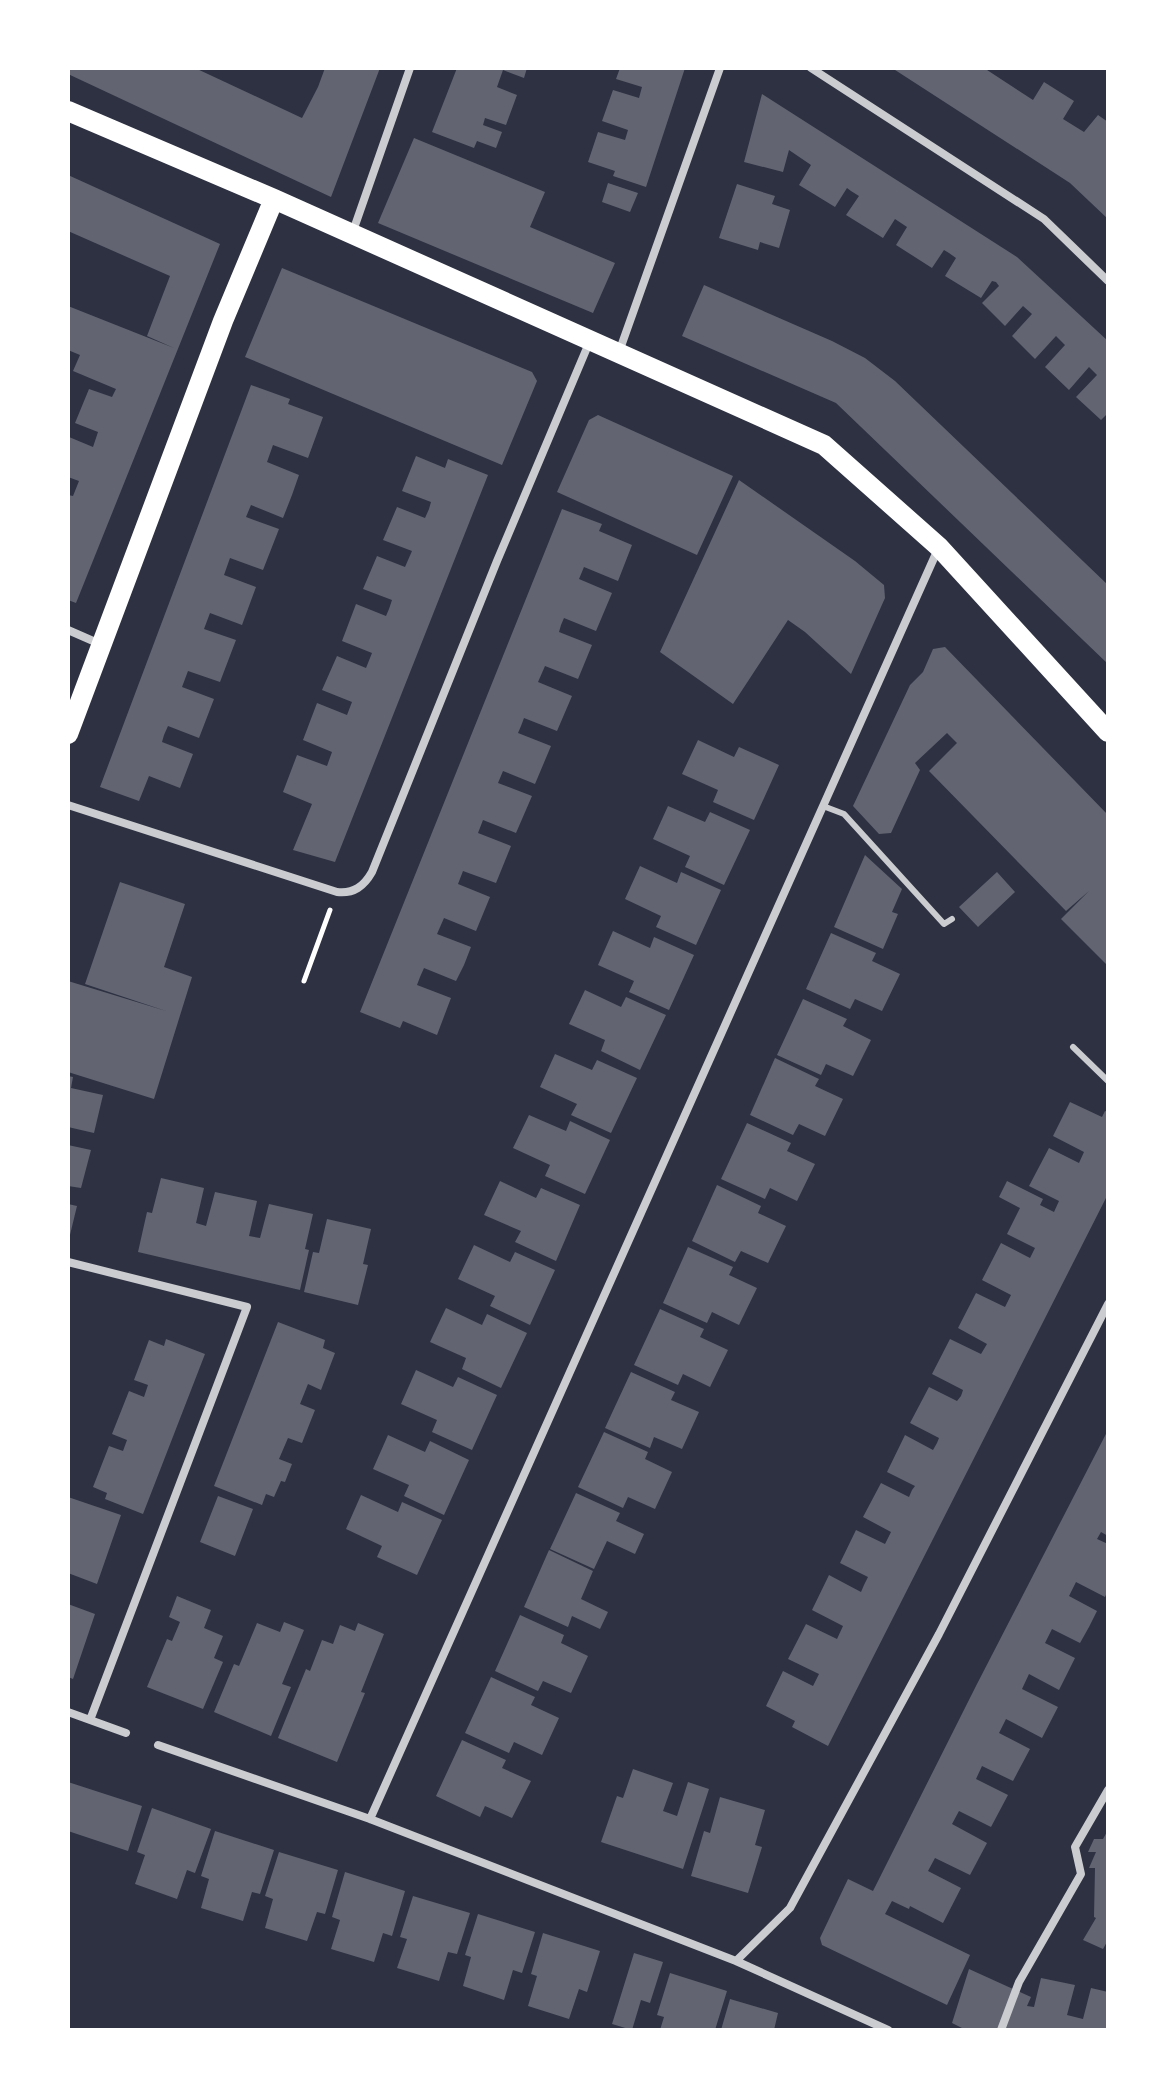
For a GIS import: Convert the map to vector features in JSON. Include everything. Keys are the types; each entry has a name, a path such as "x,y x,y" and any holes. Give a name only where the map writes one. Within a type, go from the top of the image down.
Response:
{"main road":[{"path":"68,111 274,199 824,445 939,547 1108,732"},
{"path":"68,734 223,321 274,199"}],"street":[{"path":"352,234 410,68"},
{"path":"619,353 720,68"},
{"path":"811,68 1044,219 1108,281"},
{"path":"68,805 337,892 354,891 365,884 590,340"},
{"path":"370,1819 939,547"},
{"path":"68,630 101,644"},
{"path":"68,1262 247,1307 90,1720"},
{"path":"736,1961 790,1908 939,1634 1108,1304"},
{"path":"68,1712 126,1733"},
{"path":"158,1745 370,1819 736,1961 888,2030"},
{"path":"1001,2030 1019,1982 1081,1874 1075,1847 1108,1790"}],"lane":[{"path":"823,806 844,814 944,924 952,919"},
{"path":"1073,1047 1108,1081"}],"path":[{"path":"304,981 337,892"}],"building":[{"path":"68,68 195,68 302,118 325,68 380,68 331,197 68,74"},
{"path":"457,68 527,68 524,78 503,70 497,87 517,95 506,125 485,118 483,125 502,132 496,148 477,141 474,148 432,132"},
{"path":"620,68 685,68 646,187 613,176 615,171 588,162 598,132 625,140 628,130 602,121 613,90 639,98 642,87 616,79"},
{"path":"892,68 984,68 1033,100 1044,82 1074,101 1063,119 1084,132 1098,115 1108,122 1108,219 1070,183"},
{"path":"762,94 1017,257 1108,341 1108,413 1101,420 1076,397 1097,375 1089,367 1069,390 1045,367 1065,345 1056,336 1035,359 1012,336 1032,314 1023,306 1005,326 982,303 999,286 996,282 992,281 981,298 945,276 956,258 949,253 944,250 932,268 896,245 907,227 895,219 883,238 846,215 859,196 847,188 835,207 799,185 811,165 789,150 783,172 744,162"},
{"path":"414,138 545,192 530,227 615,263 593,313 378,223"},
{"path":"68,175 220,244 76,603 68,600 68,495 73,496 79,481 68,477 68,439 93,447 98,432 75,423 89,389 112,397 116,389 73,371 80,355 68,350 68,306 174,348 147,336 170,276 68,231"},
{"path":"608,183 638,193 630,212 602,202"},
{"path":"737,184 775,196 772,204 790,210 779,248 760,242 758,250 719,238"},
{"path":"282,268 532,372 537,381 502,465 245,357"},
{"path":"704,285 832,341 865,358 895,381 1108,585 1108,664 836,403 682,336"},
{"path":"251,385 290,399 288,404 323,417 308,458 273,445 267,462 299,475 292,495 283,518 251,505 246,517 279,529 263,570 230,558 224,575 256,587 242,625 210,613 204,629 236,640 220,682 188,671 182,687 214,699 199,738 168,726 164,735 162,742 193,754 180,788 149,776 139,801 100,787"},
{"path":"598,415 733,476 697,555 557,492 589,420"},
{"path":"416,456 445,468 448,459 488,475 335,862 293,850 312,804 283,792 297,755 327,766 332,752 303,740 317,703 347,715 352,702 322,690 337,656 366,668 372,653 342,641 356,604 386,616 389,609 392,600 363,589 377,556 405,567 412,551 383,540 397,507 425,518 429,509 431,502 402,491"},
{"path":"739,480 855,561 884,585 885,598 851,674 788,620 733,704 660,652"},
{"path":"562,509 602,524 599,531 632,545 618,581 584,567 579,579 612,593 596,631 564,618 561,625 559,632 592,645 578,679 545,666 538,682 572,696 557,731 524,718 518,733 551,746 535,784 503,771 498,783 532,796 516,833 483,820 478,833 511,846 496,883 463,871 458,884 490,897 476,931 444,918 437,934 471,947 456,981 424,968 420,977 417,985 451,998 437,1035 403,1021 400,1028 360,1012"},
{"path":"945,647 1108,815 1108,966 1061,919 1089,891 1066,911 929,771 957,743 947,733 915,763 920,770 891,833 879,834 853,806 910,685 923,672 933,649"},
{"path":"698,740 734,757 739,747 779,765 754,820 713,802 718,790 682,774"},
{"path":"668,806 705,822 710,812 750,830 724,885 685,867 690,856 653,839"},
{"path":"865,855 902,889 892,912 898,914 883,949 834,927"},
{"path":"640,866 677,883 681,872 721,890 696,945 656,927 661,916 625,899"},
{"path":"997,872 1015,892 978,927 959,907"},
{"path":"120,882 185,904 164,967 192,977 154,1099 68,1072 68,981 166,1011 85,984"},
{"path":"613,931 650,948 654,937 694,955 669,1010 629,992 634,981 598,965"},
{"path":"831,933 876,953 872,961 900,974 882,1011 855,999 850,1009 806,989"},
{"path":"585,990 621,1007 626,997 666,1015 640,1070 601,1051 605,1040 569,1024"},
{"path":"803,999 847,1019 843,1026 871,1040 853,1076 826,1064 821,1075 777,1055"},
{"path":"555,1054 592,1070 597,1060 637,1078 611,1133 571,1115 577,1104 540,1087"},
{"path":"775,1058 819,1079 815,1086 843,1099 825,1136 799,1124 793,1135 750,1115"},
{"path":"68,1076 73,1077 71,1088 103,1095 94,1133 68,1127"},
{"path":"1070,1102 1102,1117 1105,1111 1108,1112 1108,1194 828,1746 792,1727 795,1721 766,1706 783,1671 813,1686 819,1674 788,1659 806,1624 837,1639 843,1626 812,1610 829,1575 861,1592 868,1577 840,1563 856,1530 885,1544 891,1532 863,1517 881,1483 909,1497 915,1486 887,1472 905,1435 933,1450 937,1443 939,1438 910,1423 929,1387 957,1401 961,1396 963,1390 932,1374 950,1339 981,1354 987,1344 958,1328 976,1293 1005,1307 1011,1295 982,1280 1001,1243 1030,1258 1035,1248 1007,1234 1020,1208 999,1197 1007,1181 1043,1199 1040,1205 1054,1212 1059,1201 1029,1186 1049,1148 1079,1163 1084,1152 1053,1136"},
{"path":"529,1115 566,1131 570,1121 610,1140 585,1194 545,1176 550,1165 513,1148"},
{"path":"747,1123 791,1143 787,1151 815,1164 797,1201 770,1188 765,1199 721,1179"},
{"path":"68,1145 91,1150 81,1188 68,1186"},
{"path":"161,1178 204,1188 196,1223 206,1226 215,1192 257,1201 249,1236 260,1238 269,1204 313,1214 300,1290 138,1252 147,1212 152,1213"},
{"path":"500,1181 536,1198 541,1188 580,1205 556,1261 515,1242 521,1231 484,1215"},
{"path":"717,1185 761,1206 758,1213 786,1226 768,1263 741,1251 735,1262 692,1241"},
{"path":"68,1204 77,1206 69,1239 68,1239"},
{"path":"327,1219 371,1229 363,1264 368,1265 358,1305 304,1292 313,1252 319,1253"},
{"path":"474,1245 510,1262 515,1252 555,1270 530,1325 490,1306 495,1296 458,1279"},
{"path":"688,1247 733,1267 729,1275 757,1288 739,1325 712,1312 707,1323 663,1303"},
{"path":"446,1308 482,1325 487,1314 527,1333 501,1388 462,1369 466,1358 430,1342"},
{"path":"660,1309 704,1329 700,1337 728,1350 710,1387 683,1374 678,1385 634,1365"},
{"path":"278,1322 325,1340 323,1348 335,1353 321,1390 308,1384 300,1404 315,1410 302,1443 288,1438 279,1459 292,1464 285,1482 281,1481 274,1497 266,1494 262,1505 214,1486"},
{"path":"166,1339 205,1354 143,1514 105,1499 107,1493 93,1487 109,1446 123,1451 127,1440 112,1434 129,1391 144,1397 148,1385 134,1380 149,1340 164,1346"},
{"path":"416,1370 453,1387 458,1377 497,1395 472,1450 432,1432 437,1420 401,1404"},
{"path":"631,1372 675,1392 671,1400 699,1412 682,1449 654,1437 650,1448 605,1428"},
{"path":"1108,1430 1108,1536 1101,1532 1097,1539 1108,1544 1108,1590 1105,1597 1076,1582 1069,1596 1097,1611 1080,1643 1052,1629 1045,1643 1075,1658 1059,1690 1029,1674 1022,1689 1058,1707 1042,1738 1006,1719 999,1733 1030,1749 1013,1781 982,1766 976,1779 1008,1795 991,1827 959,1811 952,1824 987,1843 970,1875 935,1858 928,1871 961,1888 943,1923 910,1906 909,1909 892,1901 885,1914 970,1955 947,2005 822,1945 820,1938 848,1879 873,1891"},
{"path":"604,1432 648,1452 645,1459 672,1472 655,1509 628,1497 623,1508 578,1487"},
{"path":"388,1435 425,1452 430,1441 469,1460 444,1515 404,1496 409,1485 373,1469"},
{"path":"576,1493 620,1513 616,1521 644,1534 635,1554 607,1541 594,1569 550,1549"},
{"path":"361,1495 398,1512 402,1502 442,1520 417,1575 377,1557 382,1546 346,1529"},
{"path":"218,1496 253,1509 235,1556 200,1542"},
{"path":"68,1497 121,1515 97,1584 68,1573"},
{"path":"549,1550 593,1571 581,1599 608,1612 600,1629 572,1616 568,1627 524,1607"},
{"path":"177,1596 211,1610 204,1628 223,1636 214,1658 223,1662 203,1709 147,1687 167,1639 172,1641 180,1622 169,1617"},
{"path":"68,1604 95,1614 73,1679 68,1677"},
{"path":"520,1615 564,1635 561,1643 588,1656 571,1693 543,1681 538,1691 495,1671"},
{"path":"284,1622 304,1630 282,1684 291,1687 271,1736 214,1712 234,1664 239,1666 257,1623 280,1632"},
{"path":"358,1623 384,1634 361,1692 365,1693 337,1762 278,1738 306,1669 310,1671 322,1640 333,1644 340,1625 355,1631"},
{"path":"491,1677 535,1697 531,1705 559,1718 542,1755 514,1742 509,1753 465,1733"},
{"path":"462,1740 506,1760 502,1768 531,1781 512,1818 485,1806 480,1817 436,1796"},
{"path":"633,1769 673,1783 663,1811 677,1816 688,1782 709,1789 683,1869 601,1842 617,1796 623,1798"},
{"path":"68,1782 142,1806 128,1851 68,1831"},
{"path":"720,1797 765,1810 755,1845 762,1847 748,1893 691,1876 704,1831 710,1833"},
{"path":"152,1808 211,1829 195,1873 187,1870 177,1899 135,1884 145,1855 137,1852"},
{"path":"1108,1830 1108,1940 1103,1949 1083,1940 1096,1918 1095,1868 1089,1868 1096,1852 1088,1852 1094,1839 1103,1839"},
{"path":"215,1831 274,1850 260,1894 252,1892 243,1921 201,1908 209,1879 201,1876"},
{"path":"279,1852 338,1870 325,1914 317,1912 307,1941 265,1928 273,1899 265,1896"},
{"path":"345,1872 405,1891 392,1936 383,1933 374,1962 331,1949 340,1920 332,1917"},
{"path":"413,1896 470,1913 457,1954 448,1952 439,1981 397,1968 407,1939 400,1937"},
{"path":"478,1914 535,1932 522,1973 513,1970 504,2000 463,1986 471,1957 465,1955"},
{"path":"543,1933 600,1951 587,1992 579,1989 569,2019 528,2006 537,1976 531,1974"},
{"path":"634,1953 663,1962 650,2003 641,2000 632,2030 612,2024"},
{"path":"969,1969 1031,1997 1027,2006 1034,2007 1041,1978 1075,1985 1067,2015 1083,2019 1091,1988 1108,1992 1108,2030 966,2030 952,2023"},
{"path":"670,1973 727,1991 715,2030 660,2030 664,2017 657,2015"},
{"path":"730,1999 778,2013 774,2030 721,2030"}]}
